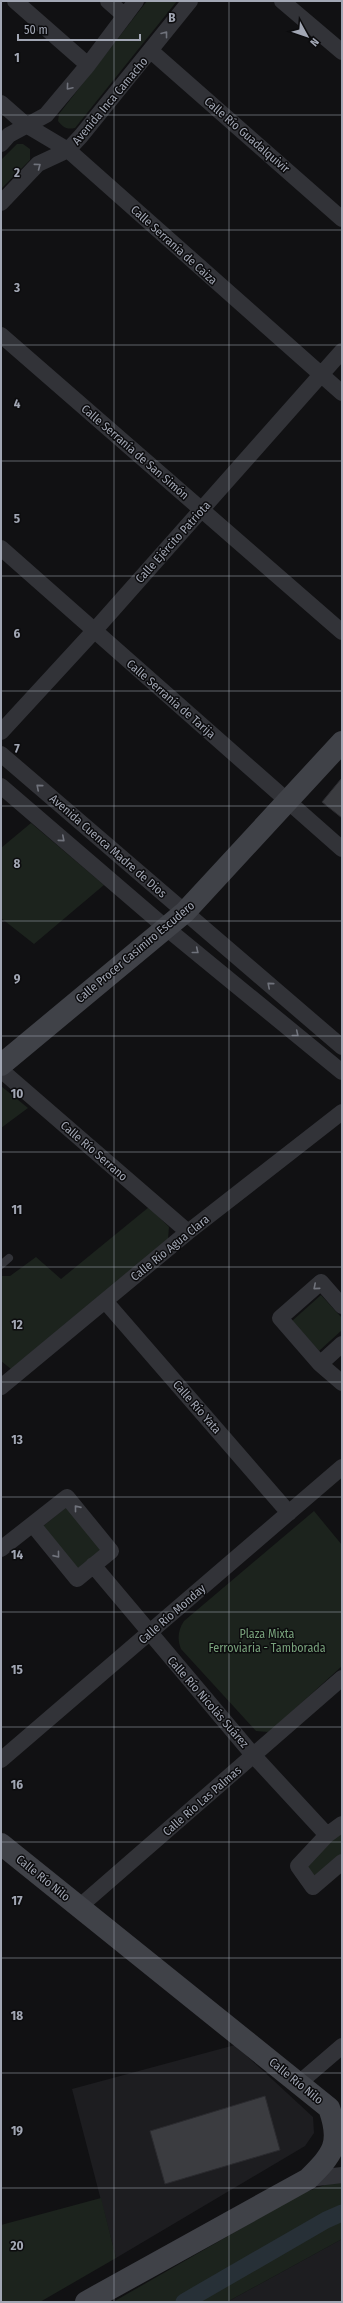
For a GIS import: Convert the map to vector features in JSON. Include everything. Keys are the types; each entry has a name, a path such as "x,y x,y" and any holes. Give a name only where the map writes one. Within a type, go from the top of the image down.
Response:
{"main road":[{"name":"Calle Procer Casimiro Escudero","path":"1,1065 185,912 342,742"},
{"name":"Calle Río Nilo","path":"1,1844 329,2108 338,2125 329,2157 308,2179 86,2302"}],"street":[{"path":"15,1 88,65"},
{"path":"108,1 125,16"},
{"path":"1,144 9,135 46,115 88,65 136,1"},
{"name":"Avenida Inca Camacho","path":"1,203 38,164 68,150 151,51 190,1"},
{"path":"282,1 342,52"},
{"name":"Calle Río Guadalquivir","path":"151,51 342,219"},
{"name":"Calle Serranía de Caiza","path":"1,104 26,125 68,150 342,393"},
{"name":"Calle Serranía de San Simón","path":"1,335 342,632"},
{"name":"Calle Ejército Patriota","path":"1,732 94,631 342,351"},
{"name":"Calle Serranía de Tarija","path":"1,548 342,849"},
{"name":"Avenida Cuenca Madre de Dios","path":"1,754 342,1047"},
{"name":"Avenida Cuenca Madre de Dios","path":"1,786 166,927 342,1072"},
{"name":"Calle Río Serrano","path":"1,1070 188,1232"},
{"name":"Calle Río Agua Clara","path":"4,1381 105,1301 188,1232 341,1114"},
{"path":"342,1306 321,1282 280,1318 320,1364 342,1383"},
{"name":"Calle Río Yata","path":"105,1301 289,1513"},
{"path":"320,1364 342,1344"},
{"name":"Calle Río Monday","path":"1,1760 342,1467"},
{"path":"1,1549 33,1525 67,1496 111,1551 77,1579 33,1525"},
{"name":"Calle Río Nicolás Suárez","path":"93,1565 149,1634 254,1756 327,1835"},
{"name":"Calle Río Las Palmas","path":"79,1907 342,1678"},
{"path":"342,1824 327,1835 298,1866 313,1887 342,1862"},
{"path":"299,2083 342,2046"},
{"path":"308,2179 342,2175"}],"lane":[{"path":"1,1265 9,1258"}],"shaded area":[{"path":"235,2045 313,2117 314,2133 305,2146 116,2258 72,2089"},
{"path":"342,2239 342,2302 227,2302"}],"green space":[{"path":"147,1 177,1 75,128 69,129 63,126 58,121 59,114"},
{"path":"17,144 23,144 30,149 30,160 1,189 1,160"},
{"path":"31,823 104,885 34,944 1,918 1,848"},
{"path":"1,1086 28,1108 1,1128"},
{"path":"149,1207 169,1227 168,1239 11,1369 1,1361 1,1276 10,1276 36,1257 61,1279"},
{"path":"321,1295 342,1318 342,1330 319,1351 292,1321"},
{"path":"68,1506 102,1549 76,1570 42,1527"},
{"name":"Plaza Mixta Ferroviaria - Tamborada","path":"314,1511 342,1545 342,1666 274,1728 268,1732 256,1731 181,1649 179,1642 179,1631 184,1621"},
{"path":"342,1831 342,1854 314,1878 305,1866"},
{"path":"342,2181 342,2239 227,2302 113,2302 303,2193 330,2183"},
{"path":"101,2198 116,2258 40,2302 1,2302 1,2225"}],"building":[{"path":"342,779 342,818 322,802"},
{"path":"265,2096 280,2150 165,2184 150,2131"}],"waterway":[{"path":"184,2302 326,2220 342,2213"}]}
